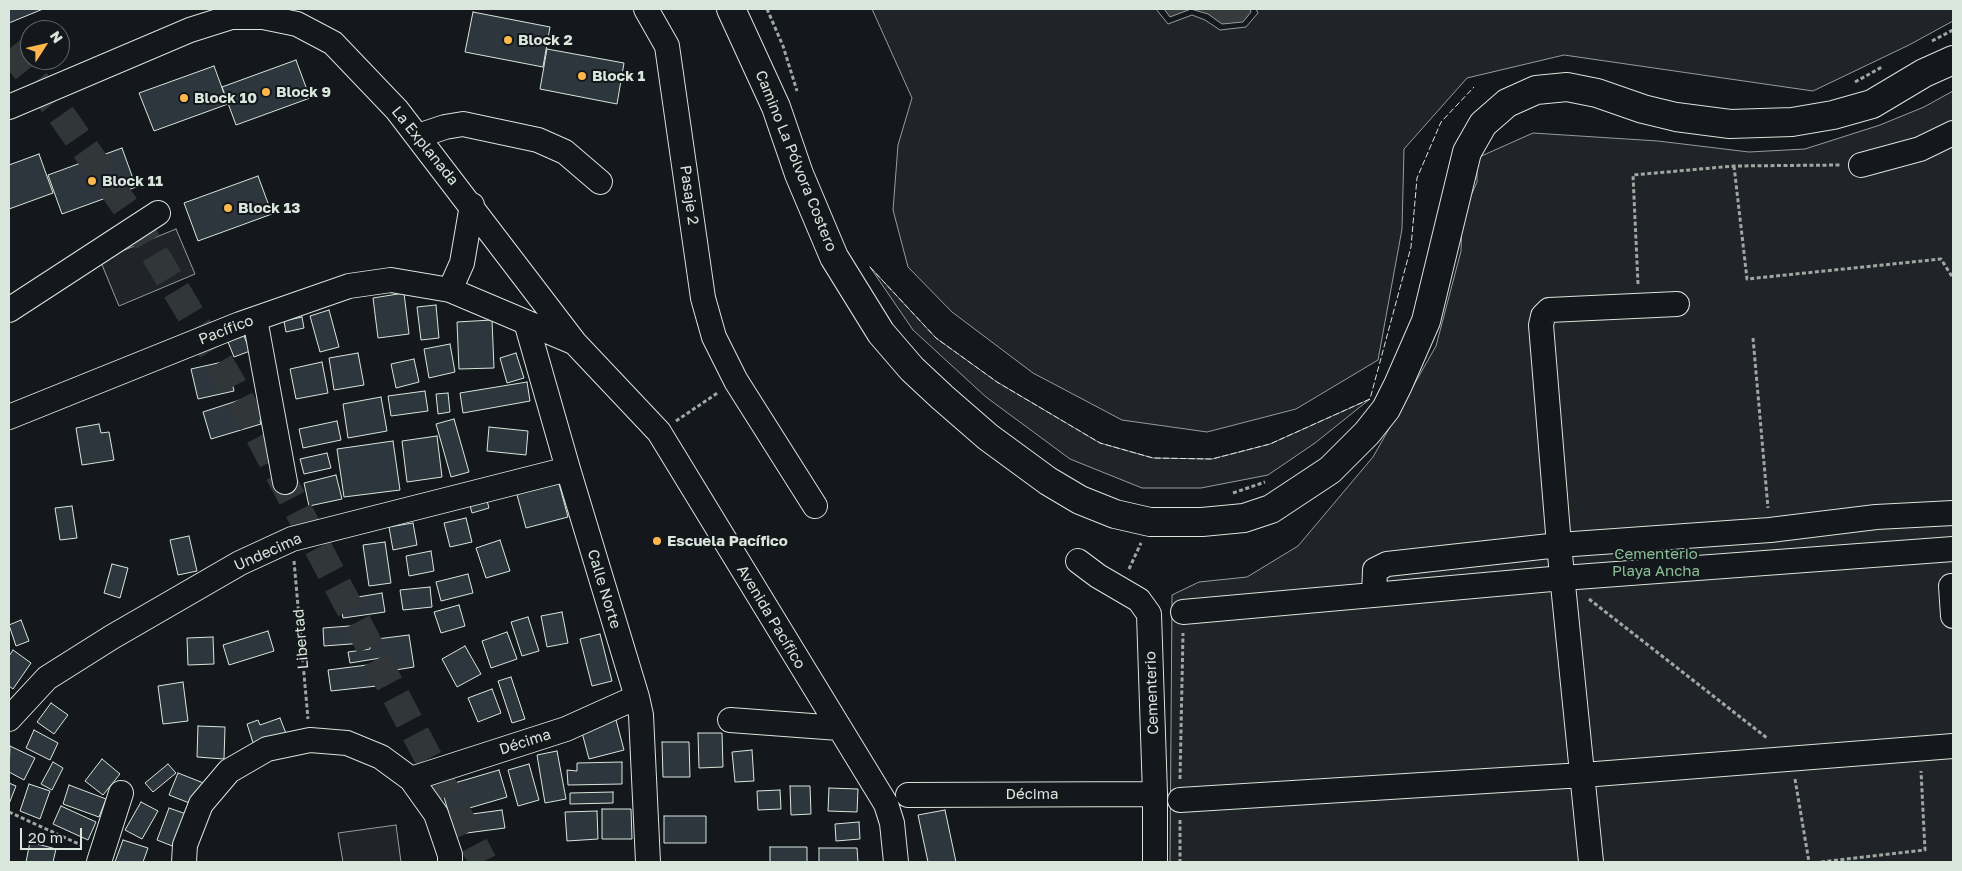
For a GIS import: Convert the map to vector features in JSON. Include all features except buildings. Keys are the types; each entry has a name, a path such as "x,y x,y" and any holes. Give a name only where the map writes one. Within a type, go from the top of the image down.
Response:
{"main road":[{"name":"Camino La Pólvora Costero","path":"731,9 776,107 802,182 834,257 881,333 912,369 942,397 988,437 1048,481 1080,500 1115,514 1150,522 1202,522 1244,518 1271,509 1330,470 1366,433 1386,409 1426,320 1467,152 1484,124 1507,103 1536,90 1566,87 1597,93 1643,110 1676,117 1730,124 1792,122 1833,115 1872,104 1924,74 1953,60"}],"street":[{"name":"Pasaje 2","path":"646,9 667,46 702,298 714,336 736,381 815,506"},
{"name":"La Explanada","path":"9,107 230,13 297,24 333,43 365,75 418,136 575,343"},
{"path":"418,136 445,127 463,124 538,140 565,152 600,182"},
{"path":"1861,165 1920,149 1953,132"},
{"path":"450,290 462,263 472,205"},
{"path":"9,310 158,213"},
{"name":"Pacífico","path":"9,417 255,319 349,286 391,280 450,290 575,343"},
{"path":"1591,862 1559,545 1541,325 1543,316 1549,310 1678,304"},
{"path":"255,319 286,482"},
{"name":"Calle Norte","path":"526,322 637,698 640,715 648,862"},
{"name":"Avenida Pacífico","path":"575,343 659,432 886,804 892,823 896,862"},
{"name":"Undecima","path":"9,719 47,678 112,637 240,563 292,538 568,469"},
{"path":"1374,595 1375,570 1387,564 1559,545 1770,530 1876,517 1953,513"},
{"path":"1183,612 1563,578 1953,549"},
{"name":"Cementerio","path":"1078,561 1098,576 1139,600 1149,614 1156,794 1155,862"},
{"path":"1951,586 1953,616"},
{"name":"Décima","path":"411,779 566,728 637,698"},
{"path":"730,720 840,728"},
{"path":"184,862 185,845 201,804 230,771 267,749 310,740 347,743 381,757 411,779 436,814 450,856 450,862"},
{"path":"1180,800 1583,775 1953,746"},
{"path":"100,859 120,793"},
{"name":"Décima","path":"908,795 1156,794"}],"path":[{"path":"767,9 784,46 797,92"},
{"path":"1929,42 1953,30"},
{"path":"1852,84 1889,64"},
{"path":"1639,306 1633,175 1734,166 1861,165"},
{"path":"1734,166 1747,279 1941,259 1953,278"},
{"path":"1753,338 1770,530"},
{"path":"659,432 736,381"},
{"path":"1230,494 1270,480"},
{"path":"1120,588 1150,522"},
{"name":"Libertad","path":"292,538 310,740"},
{"path":"1563,578 1792,758 1809,862"},
{"path":"1180,862 1183,612"},
{"path":"1821,862 1925,850 1920,750"},
{"path":"9,812 100,859"}],"green space":[{"path":"872,9 1156,9 1168,24 1192,15 1205,20 1220,30 1246,27 1258,13 1256,9 1953,9 1953,21 1909,45 1813,91 1564,55 1467,78 1404,149 1402,229 1378,360 1296,409 1207,432 1122,420 1033,373 952,312 908,267 893,210 898,145 912,98"},
{"name":"Cementerio Playa Ancha","path":"1953,91 1953,862 1170,862 1172,595 1199,582 1247,577 1298,546 1373,457 1436,346 1461,251 1462,216 1477,182 1477,158 1533,133 1658,141 1749,152 1805,149 1880,125 1924,107"},
{"path":"176,229 195,274 119,306 100,260"},
{"path":"870,267 936,338 997,382 1100,443 1153,458 1212,459 1270,444 1370,399 1315,443 1268,475 1201,488 1142,488 1070,459 986,397 913,330"},
{"path":"396,825 401,862 343,862 338,833"}],"shaded area":[{"path":"1164,9 1191,9 1170,17"},
{"path":"1191,9 1250,9 1251,12 1243,22 1222,24 1208,14"}],"tunnel":[{"path":"9,49 56,107 132,216 231,382 483,862"}],"fence":[{"path":"870,267 936,338 997,382 1100,443 1153,458 1212,459 1270,444 1370,399 1411,247 1417,178 1441,122 1474,87"}],"place":[{"name":"Block 2","path":"508,40"},
{"name":"Block 1","path":"582,76"},
{"name":"Block 9","path":"266,92"},
{"name":"Block 10","path":"184,98"},
{"name":"Block 11","path":"92,181"},
{"name":"Block 13","path":"228,208"},
{"name":"Escuela Pacífico","path":"657,541"}]}
